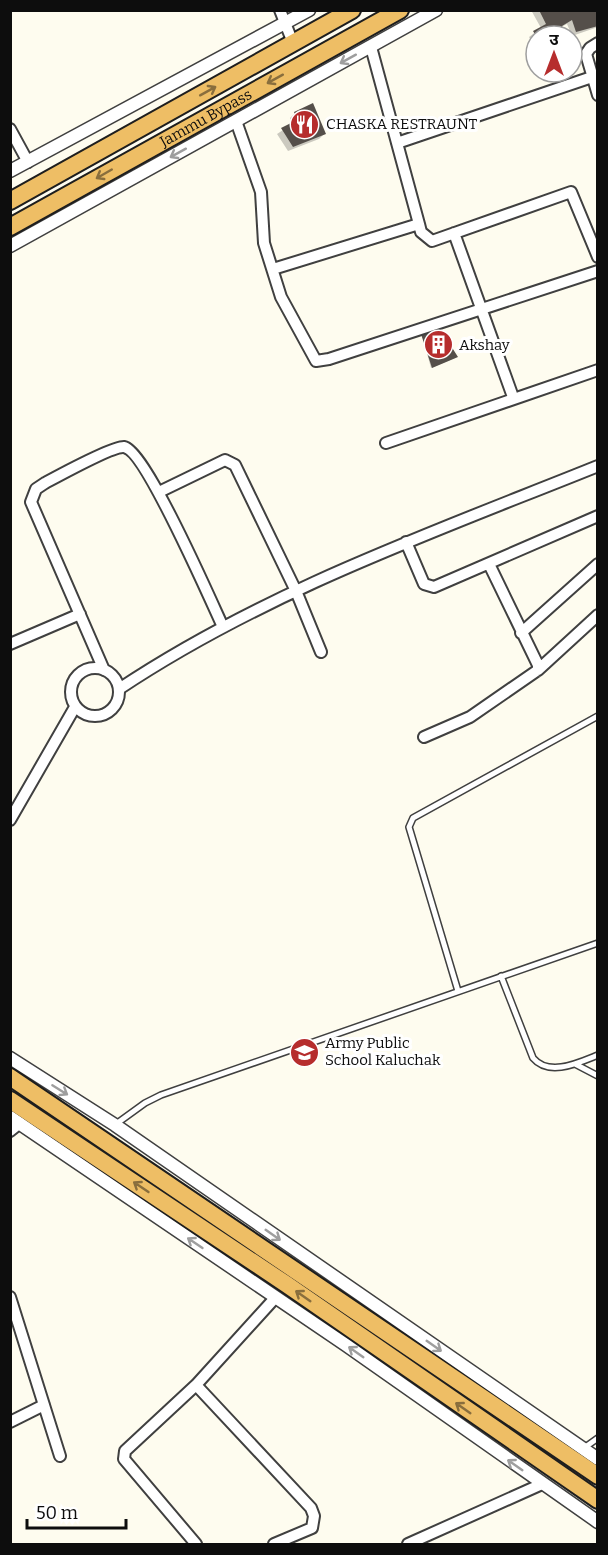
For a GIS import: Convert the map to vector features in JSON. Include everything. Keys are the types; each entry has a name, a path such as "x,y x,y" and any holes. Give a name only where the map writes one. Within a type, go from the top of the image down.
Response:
{"highway":[{"name":"Jammu Bypass","path":"10,201 352,10"},
{"name":"Jammu Bypass","path":"10,227 400,10"},
{"path":"10,1077 576,1453 597,1476"},
{"path":"10,1100 286,1284 597,1500"}],"street":[{"path":"10,171 283,15 309,10"},
{"path":"10,246 436,10"},
{"path":"283,15 293,43"},
{"path":"597,43 586,54 597,95"},
{"path":"371,47 421,232 432,241 571,192 597,257"},
{"path":"397,142 592,78"},
{"path":"236,121 261,192 264,243 281,297 316,361 329,359 597,271"},
{"path":"10,129 28,162"},
{"path":"273,269 419,224"},
{"path":"454,233 513,397"},
{"path":"386,443 513,397 597,370"},
{"path":"104,670 31,502 36,489 123,447 136,454 159,492 223,627"},
{"path":"159,492 225,460 231,461 296,591 321,652"},
{"path":"119,689 157,664 223,627 296,591 406,542 597,466"},
{"path":"406,542 428,587 489,564 597,516"},
{"path":"489,564 538,665 538,670"},
{"path":"521,633 597,564"},
{"path":"10,644 80,614"},
{"path":"424,737 477,712 538,670 597,615"},
{"path":"88,669 104,670 111,674 119,689 116,705 104,715 88,716 75,706 70,692 75,677 88,669"},
{"path":"10,820 75,706"},
{"path":"10,1058 115,1125 576,1453 597,1459"},
{"path":"14,1124 275,1298 597,1522"},
{"path":"10,1297 60,1456"},
{"path":"196,1545 124,1455 196,1385 275,1298"},
{"path":"196,1385 311,1508 314,1516 312,1528 274,1545"},
{"path":"10,1422 44,1404"},
{"path":"408,1545 542,1484"}],"lane":[{"path":"458,991 409,827 413,818 597,716"},
{"path":"115,1125 146,1102 161,1095 597,943"},
{"path":"501,976 533,1058 545,1067 575,1064 597,1055"},
{"path":"575,1064 597,1076"},
{"path":"576,1453 597,1438"}],"building":[{"path":"539,10 598,10 598,26 584,30 584,24 573,24 572,20 565,24 546,24"},
{"name":"CHASKA RESTRAUNT","path":"313,103 326,134 293,147 281,128 297,120 294,112"},
{"name":"Akshay","path":"439,327 458,357 432,368 421,334"}],"place":[{"name":"CHASKA RESTRAUNT","path":"305,124"},
{"name":"Akshay","path":"438,345"},
{"name":"Army Public School Kaluchak","path":"304,1052"}]}
